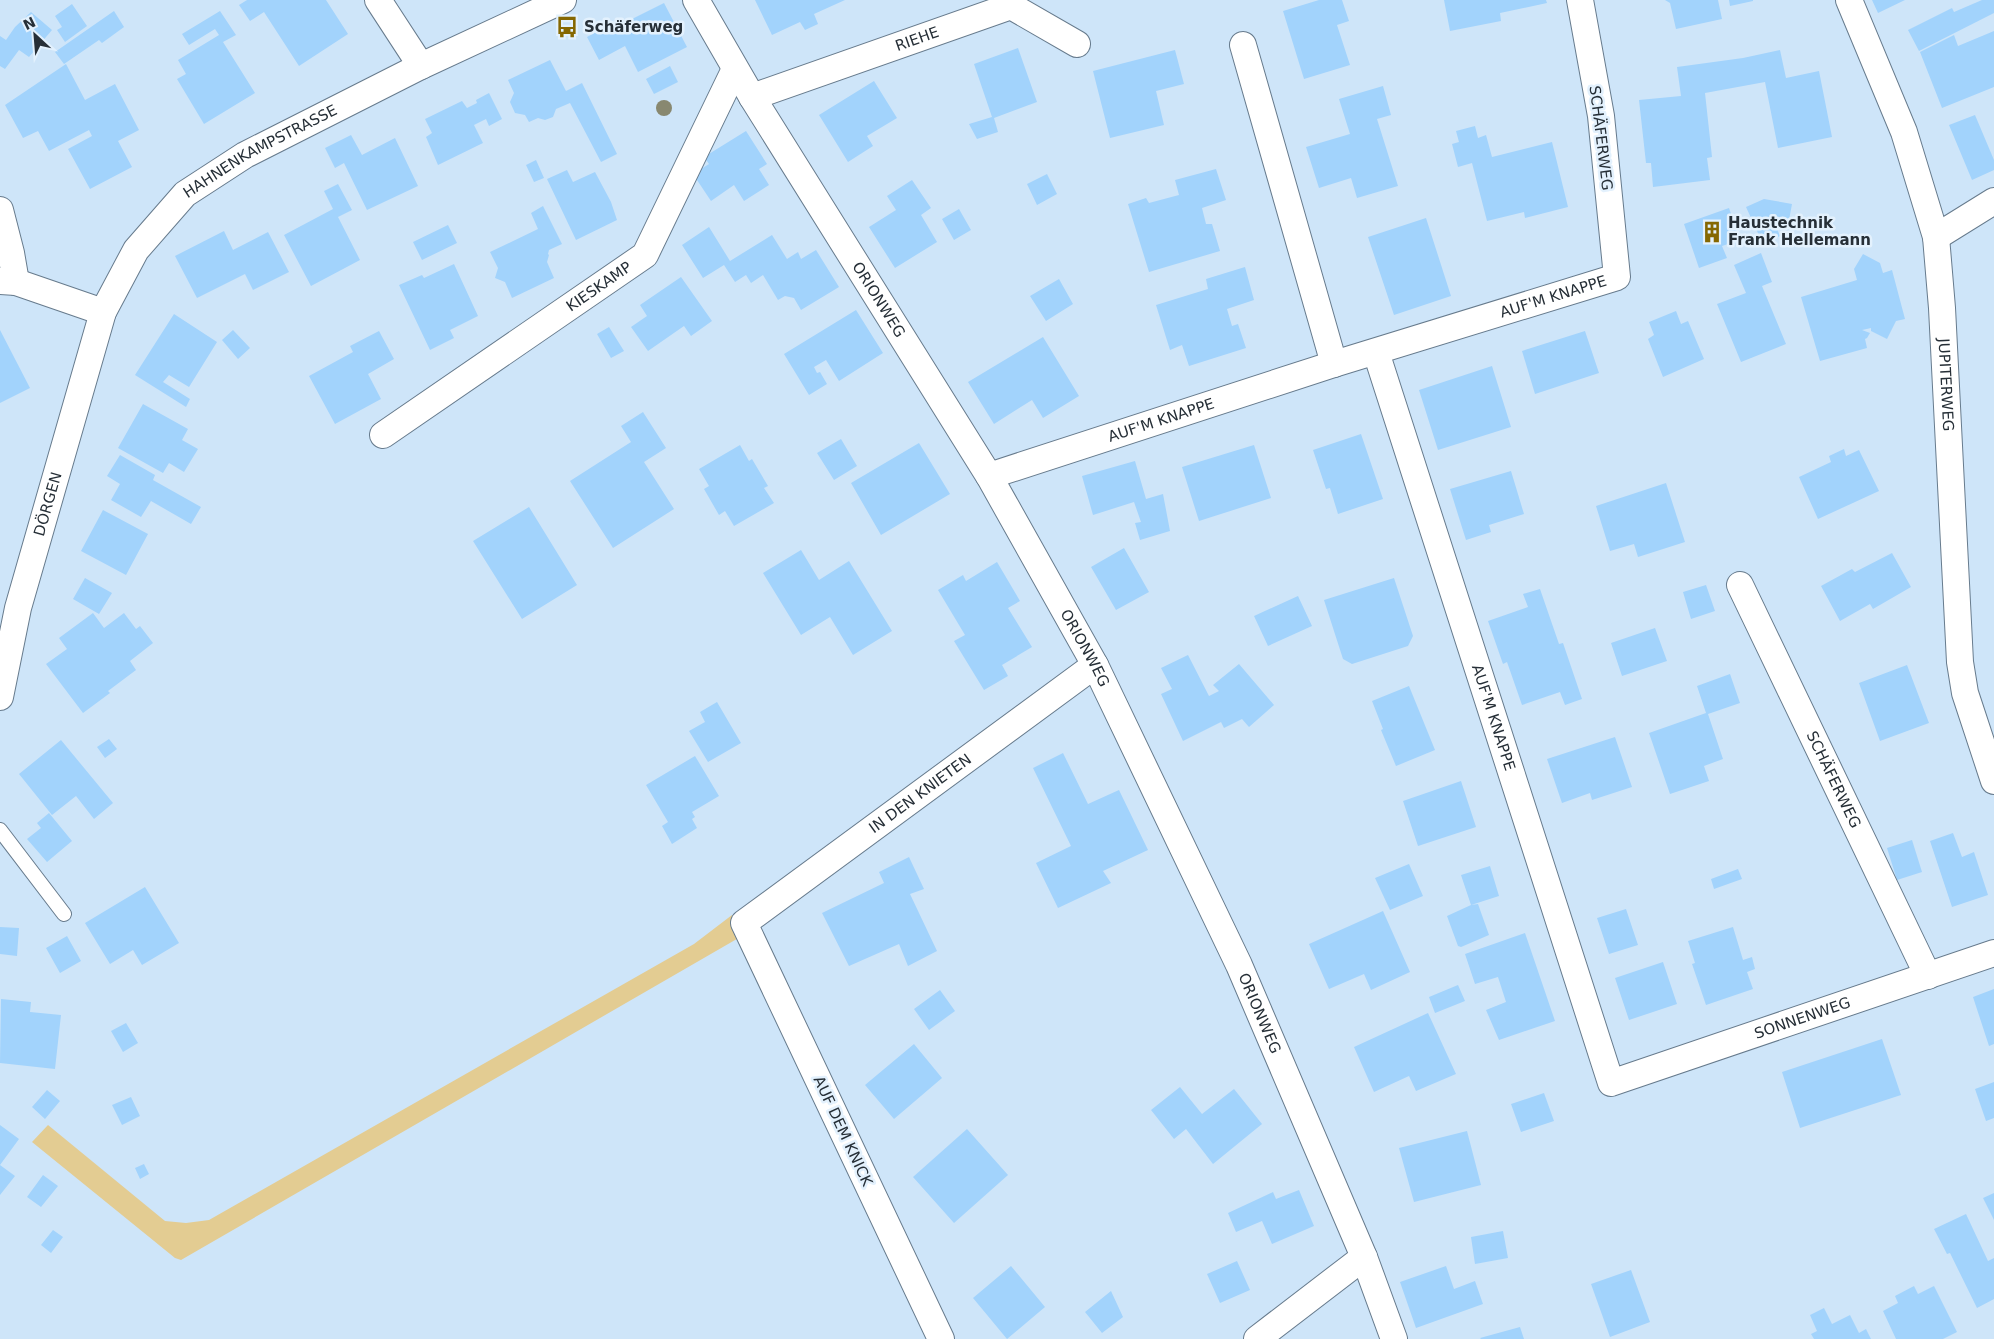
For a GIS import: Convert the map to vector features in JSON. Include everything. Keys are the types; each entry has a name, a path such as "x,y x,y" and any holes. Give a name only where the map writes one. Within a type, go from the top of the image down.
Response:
{"street":[{"path":"378,0 421,66"},
{"name":"HAHNENKAMPSTRASSE","path":"103,312 136,250 185,194 245,155 421,66 563,0"},
{"name":"ORIONWEG","path":"696,0 752,97 990,476 1095,665 1239,966 1364,1257 1394,1339"},
{"name":"SCHÄFERWEG","path":"1580,0 1601,116 1617,277"},
{"name":"JUPITERWEG","path":"1849,0 1904,132 1936,237 1942,308 1960,662 1964,693 1994,781"},
{"name":"RIEHE","path":"752,97 1011,6 1077,44"},
{"path":"1243,45 1334,364"},
{"name":"KIESKAMP","path":"383,435 645,255 735,69"},
{"path":"1936,237 1994,201"},
{"path":"0,210 11,253 8,282 103,312"},
{"name":"AUF'M KNAPPE","path":"990,476 1334,364 1617,277"},
{"name":"DÖRGEN","path":"0,697 18,608 103,312"},
{"name":"AUF'M KNAPPE","path":"1376,352 1611,1083"},
{"name":"SCHÄFERWEG","path":"1740,585 1928,976"},
{"name":"IN DEN KNIETEN","path":"744,923 1095,665"},
{"name":"AUF DEM KNICK","path":"744,923 941,1339"},
{"name":"SONNENWEG","path":"1611,1083 1994,953"},
{"path":"1257,1339 1364,1257"}],"lane":[{"path":"0,830 64,914"}],"shaded area":[{"path":"732,915 742,936 181,1260 175,1258 32,1142 48,1125 165,1221 186,1223 209,1220 694,944"}],"building":[{"path":"247,0 326,0 348,34 299,66 264,12 250,21 239,5"},
{"path":"755,0 845,0 814,14 818,24 805,30 800,22 772,35"},
{"path":"1319,0 1342,0 1349,21 1337,25 1350,65 1304,79 1283,11"},
{"path":"1444,0 1546,0 1547,3 1500,13 1501,21 1450,31"},
{"path":"1665,0 1718,0 1722,19 1676,29 1670,3"},
{"path":"1729,0 1753,0 1753,1 1730,6"},
{"path":"1872,0 1905,0 1878,13"},
{"path":"1982,0 1994,0 1994,13 1919,51 1908,30 1952,8 1954,12"},
{"path":"664,3 687,47 638,72 625,46 599,60 587,37 615,22 618,26"},
{"path":"72,4 87,26 65,42 57,30 62,27 55,16"},
{"path":"114,11 124,27 102,43 99,40 64,64 55,52"},
{"path":"220,11 236,35 223,42 255,93 204,124 177,79 186,74 178,60 219,35 215,29 189,45 182,34"},
{"path":"31,12 52,30 29,57 19,50 5,69 0,66 0,36 6,40 15,27"},
{"path":"1994,31 1994,87 1942,108 1920,52 1954,35 1958,46"},
{"path":"1018,48 1037,102 994,118 998,132 977,139 969,124 992,117 974,64"},
{"path":"1175,50 1184,84 1156,91 1164,125 1110,138 1093,71"},
{"path":"1780,50 1786,78 1819,71 1832,137 1778,148 1765,82 1705,93 1712,157 1707,158 1710,180 1653,187 1651,163 1646,163 1639,100 1681,96 1677,67 1743,58"},
{"path":"550,60 566,91 582,83 617,154 601,162 570,103 556,109 553,117 545,120 538,118 529,122 525,115 515,113 510,102 514,93 508,80"},
{"path":"66,64 85,100 115,84 139,130 118,141 132,167 90,189 68,149 92,136 89,130 49,151 38,131 23,138 5,105"},
{"path":"670,66 678,82 654,94 646,79"},
{"path":"874,81 897,118 867,136 873,146 848,162 819,115"},
{"path":"1383,86 1391,115 1377,119 1398,186 1357,198 1351,178 1319,188 1306,147 1350,134 1339,99"},
{"path":"489,93 502,119 489,126 486,119 474,125 483,143 438,165 426,137 432,133 425,119 462,101 467,108 477,103 476,100"},
{"path":"1975,115 1994,160 1994,170 1972,180 1949,125"},
{"path":"1475,126 1478,138 1486,135 1492,157 1552,142 1568,207 1525,218 1524,212 1487,221 1472,163 1458,167 1452,144 1459,142 1456,131"},
{"path":"746,131 767,164 759,169 769,185 744,201 734,185 711,201 693,174 709,164 704,157"},
{"path":"351,135 362,155 395,138 418,186 367,210 344,163 335,168 325,148"},
{"path":"536,160 544,178 534,182 526,165"},
{"path":"1216,169 1226,200 1202,208 1206,224 1212,224 1220,251 1149,272 1128,204 1146,198 1149,203 1179,195 1175,180"},
{"path":"567,170 573,182 595,172 611,202 617,220 576,240 547,179"},
{"path":"1047,174 1057,194 1037,205 1027,184"},
{"path":"912,180 931,208 921,215 937,242 895,268 869,227 896,210 887,196"},
{"path":"338,184 352,210 338,217 360,260 311,286 284,235 333,209 324,191"},
{"path":"1764,199 1792,204 1789,220 1772,217 1780,236 1763,244 1746,207"},
{"path":"543,206 562,244 549,250 548,254 547,262 554,278 512,298 505,282 495,278 498,268 490,252 538,229 531,213"},
{"name":"Haustechnik Frank Hellemann","path":"1729,208 1740,240 1722,246 1727,258 1699,268 1684,224"},
{"path":"959,209 971,230 954,240 942,219"},
{"path":"1426,218 1451,296 1394,315 1368,237"},
{"path":"448,225 457,243 422,260 413,242"},
{"path":"709,227 730,261 772,235 787,259 798,252 801,259 816,250 839,287 801,310 794,298 785,296 778,300 763,275 751,283 746,275 735,282 724,265 703,278 682,245"},
{"path":"224,231 233,250 268,232 289,272 253,290 245,274 197,298 175,256"},
{"path":"1761,253 1772,282 1762,286 1786,344 1741,362 1717,304 1746,293 1734,265"},
{"path":"1863,254 1880,263 1883,273 1892,270 1905,319 1896,321 1887,339 1871,331 1871,328 1862,330 1870,333 1865,339 1867,348 1820,361 1801,297 1857,280 1854,269"},
{"path":"454,264 478,316 450,330 454,338 430,350 399,285 422,275 424,278"},
{"path":"1245,267 1254,300 1227,309 1232,326 1238,324 1246,348 1189,366 1182,345 1170,350 1156,305 1208,289 1206,279"},
{"path":"681,277 712,321 691,336 684,326 648,351 631,327 647,316 640,305"},
{"path":"1059,279 1073,304 1046,321 1030,296"},
{"path":"856,310 883,353 839,381 826,360 814,367 817,373 820,372 827,384 809,395 784,354"},
{"path":"1676,311 1681,324 1688,321 1704,359 1663,377 1648,339 1654,335 1649,322"},
{"path":"174,314 217,342 189,387 169,375 163,382 190,399 186,407 135,375"},
{"path":"609,327 624,351 611,358 597,334"},
{"path":"0,330 30,388 0,403"},
{"path":"233,330 250,348 238,359 222,340"},
{"path":"379,331 394,359 368,374 381,399 335,424 309,376 353,352 350,346"},
{"path":"1585,331 1599,373 1535,394 1522,351"},
{"path":"1043,337 1079,396 1043,418 1032,400 994,424 968,382"},
{"path":"1492,366 1511,427 1438,450 1419,390"},
{"path":"143,404 188,429 182,440 198,449 184,472 169,463 163,473 118,448"},
{"path":"643,412 666,448 644,462 674,509 613,548 570,481 631,442 621,426"},
{"path":"1361,434 1383,499 1338,514 1330,488 1326,489 1313,450"},
{"path":"841,439 857,466 834,480 817,453"},
{"path":"919,443 950,494 881,535 851,483"},
{"path":"740,445 749,461 752,459 768,486 764,488 774,503 734,526 725,511 719,515 704,489 709,486 699,469"},
{"path":"1254,445 1271,498 1199,521 1182,467"},
{"path":"1844,449 1846,456 1859,450 1879,491 1818,519 1799,477 1831,462 1829,456"},
{"path":"120,455 155,475 153,480 201,507 191,524 151,501 141,517 111,500 120,484 107,476"},
{"path":"1135,461 1146,499 1163,494 1170,531 1140,540 1135,523 1141,522 1134,502 1093,515 1082,476"},
{"path":"1511,471 1524,514 1489,525 1491,532 1466,540 1450,489"},
{"path":"1666,483 1685,542 1638,557 1634,544 1610,551 1596,506"},
{"path":"529,507 577,585 522,619 473,541"},
{"path":"103,510 148,534 126,575 81,551"},
{"path":"1124,548 1149,592 1116,610 1091,567"},
{"path":"801,550 819,580 849,561 892,631 853,655 830,617 801,635 763,573"},
{"path":"1892,553 1911,587 1873,609 1870,604 1840,621 1821,586 1852,569 1855,572"},
{"path":"997,562 1020,601 1008,608 1032,647 1002,665 1008,676 984,690 954,641 965,635 938,590 963,575 966,581"},
{"path":"85,578 112,593 99,614 73,599"},
{"path":"1394,578 1413,636 1408,646 1352,664 1343,659 1324,600"},
{"path":"1706,585 1715,611 1691,619 1683,592"},
{"path":"1540,589 1559,644 1563,643 1582,699 1565,705 1560,692 1522,705 1507,662 1503,664 1488,621 1528,607 1523,594"},
{"path":"1298,596 1312,626 1268,646 1254,616"},
{"path":"93,613 104,628 124,613 136,629 140,626 153,643 130,661 136,670 83,713 46,664 67,649 59,638"},
{"path":"1655,628 1667,661 1622,676 1611,643"},
{"path":"1188,655 1209,696 1219,691 1213,685 1239,664 1274,705 1249,727 1242,719 1224,728 1221,722 1183,741 1161,694 1172,689 1161,668"},
{"path":"1907,665 1929,723 1880,741 1859,683"},
{"path":"1730,674 1740,703 1708,714 1723,759 1704,766 1709,781 1670,794 1649,733 1706,713 1697,686"},
{"path":"1409,686 1435,750 1396,766 1381,730 1383,729 1372,701"},
{"path":"717,702 741,743 708,762 689,731 705,722 700,712"},
{"path":"1615,737 1632,787 1592,800 1590,793 1562,803 1547,759"},
{"path":"109,739 117,749 105,758 97,747"},
{"path":"61,740 113,803 94,819 76,796 52,815 19,774"},
{"path":"1063,753 1088,804 1119,790 1148,850 1103,871 1111,883 1058,908 1036,863 1071,846 1033,768"},
{"path":"695,756 719,796 692,812 695,817 692,819 697,828 672,844 662,826 668,822 646,785"},
{"path":"1461,781 1476,827 1418,846 1403,801"},
{"path":"49,813 72,841 47,862 27,839 41,828 37,823"},
{"path":"1953,833 1962,857 1974,852 1988,895 1952,907 1930,841"},
{"path":"1912,840 1922,872 1897,880 1887,848"},
{"path":"909,857 924,889 910,894 937,951 908,966 899,944 849,966 822,913 884,883 879,872"},
{"path":"1409,864 1423,896 1390,910 1375,878"},
{"path":"1490,866 1499,896 1471,905 1461,875"},
{"path":"1738,869 1742,879 1714,889 1711,879"},
{"path":"145,887 179,943 142,965 133,950 110,964 85,923"},
{"path":"1478,904 1489,935 1461,947 1458,946 1447,916 1471,905"},
{"path":"1626,909 1638,945 1609,954 1597,918"},
{"path":"1383,911 1410,972 1371,990 1364,974 1329,989 1309,944"},
{"path":"0,927 19,928 17,956 0,954"},
{"path":"1733,927 1743,960 1752,957 1755,969 1747,972 1753,989 1706,1005 1692,964 1695,963 1688,941"},
{"path":"1525,933 1555,1021 1499,1040 1486,1010 1506,1002 1498,977 1475,984 1465,954"},
{"path":"67,936 81,961 60,973 46,948"},
{"path":"1663,962 1677,1004 1629,1020 1615,978"},
{"path":"1458,985 1465,1001 1435,1013 1429,997"},
{"path":"1994,989 1994,1044 1989,1046 1973,997"},
{"path":"940,990 955,1011 929,1030 914,1009"},
{"path":"1,999 31,1002 30,1012 61,1015 55,1069 0,1063"},
{"path":"1428,1013 1456,1074 1416,1091 1409,1076 1374,1092 1354,1047"},
{"path":"126,1023 138,1043 123,1052 111,1031"},
{"path":"1882,1039 1901,1095 1800,1128 1782,1072"},
{"path":"914,1044 942,1078 894,1119 865,1085"},
{"path":"1994,1082 1994,1118 1986,1121 1975,1089"},
{"path":"1180,1087 1202,1114 1234,1089 1262,1124 1213,1164 1186,1129 1174,1139 1151,1110"},
{"path":"47,1090 60,1101 45,1119 32,1107"},
{"path":"1544,1093 1554,1121 1521,1132 1511,1104"},
{"path":"131,1097 140,1116 122,1125 112,1105"},
{"path":"0,1125 19,1139 0,1165"},
{"path":"967,1129 1008,1175 954,1223 913,1177"},
{"path":"1467,1131 1481,1185 1414,1202 1399,1148"},
{"path":"144,1164 149,1174 140,1179 135,1168"},
{"path":"0,1165 15,1176 0,1195"},
{"path":"43,1175 58,1186 41,1207 27,1197"},
{"path":"1299,1190 1314,1226 1272,1244 1262,1221 1236,1232 1228,1213 1273,1192 1276,1199"},
{"path":"1994,1193 1994,1220 1983,1198"},
{"path":"1966,1214 1988,1261 1994,1258 1994,1299 1977,1308 1950,1253 1947,1254 1934,1229"},
{"path":"53,1230 63,1237 51,1253 41,1245"},
{"path":"1503,1231 1508,1258 1475,1264 1471,1237"},
{"path":"1237,1261 1250,1290 1220,1303 1207,1274"},
{"path":"1011,1266 1045,1307 1007,1339 973,1298"},
{"path":"1446,1266 1454,1289 1475,1281 1483,1304 1416,1328 1400,1282"},
{"path":"1631,1270 1650,1322 1610,1337 1591,1284"},
{"path":"1914,1286 1918,1294 1934,1286 1957,1332 1943,1339 1896,1339 1883,1311 1898,1303 1895,1296"},
{"path":"1111,1291 1123,1317 1102,1333 1085,1312"},
{"path":"1824,1308 1832,1324 1850,1315 1859,1333 1866,1329 1871,1339 1814,1339 1811,1334 1817,1331 1810,1315"},
{"path":"1520,1327 1524,1339 1480,1338"}],"place":[{"name":"Schäferweg","path":"567,27"},
{"name":"Haustechnik Frank Hellemann","path":"1712,232"}]}
